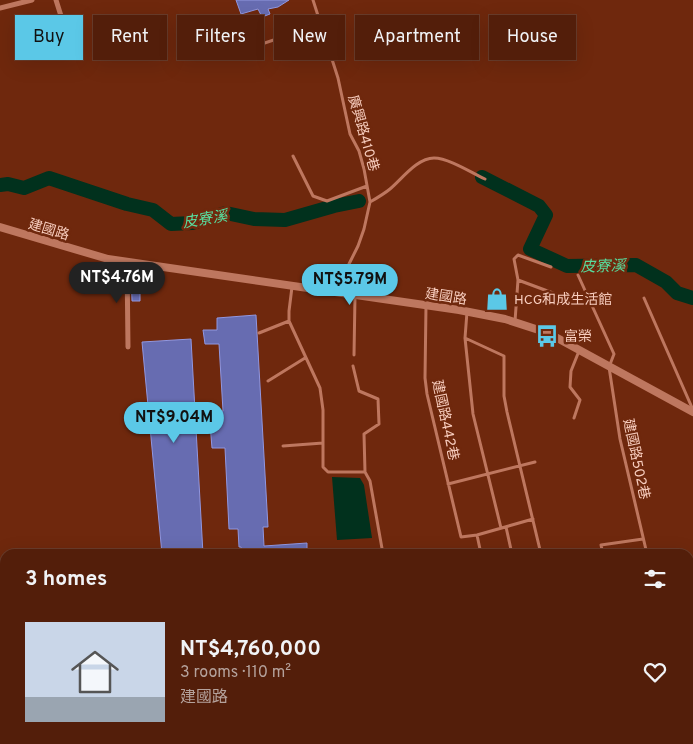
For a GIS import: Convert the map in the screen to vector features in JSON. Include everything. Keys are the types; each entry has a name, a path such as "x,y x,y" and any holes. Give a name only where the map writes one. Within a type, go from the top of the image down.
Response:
{"street":[{"path":"0,8 32,0"},
{"path":"56,0 61,15"},
{"name":"建國路","path":"0,227 108,259 426,305 515,322 548,333 693,411"},
{"path":"127,261 128,348"}],"lane":[{"name":"廣興路410巷","path":"313,0 318,15"},
{"name":"廣興路410巷","path":"332,60 350,134 359,151 364,169 370,202"},
{"path":"293,156 313,196 327,201 367,186"},
{"path":"354,355 349,264 364,229 370,202 388,191 419,163 427,159 435,158 448,161 485,179"},
{"path":"515,322 518,280 514,259 518,255 551,267"},
{"name":"建國路502巷","path":"578,275 614,354 610,367 620,439 646,549"},
{"path":"518,280 561,296"},
{"path":"292,286 289,310 290,321 320,388 323,410 323,467 328,472 365,472"},
{"path":"644,298 693,411"},
{"name":"建國路442巷","path":"426,305 426,386 462,537 477,535"},
{"path":"467,312 465,338 473,414 501,528"},
{"path":"259,333 290,321"},
{"path":"465,338 504,356 504,396 540,549"},
{"path":"574,418 580,400 570,386 571,371 579,350"},
{"path":"268,381 305,358"},
{"path":"353,366 359,391 378,399 380,424 364,434 365,472 370,482 382,549"},
{"path":"283,446 323,443"},
{"path":"448,484 535,462"},
{"path":"481,549 477,535 533,519"},
{"path":"506,527 511,549"},
{"path":"602,549 601,545 643,539"}],"shaded area":[{"path":"332,477 360,478 364,485 372,538 337,540"}],"building":[{"path":"236,0 289,0 278,7 268,9 270,14 264,16 261,15 258,9 241,14"},
{"path":"131,271 140,271 140,301 132,301"},
{"path":"256,315 268,527 263,527 264,546 307,543 307,549 241,549 239,547 238,529 229,529 225,448 212,448 209,412 223,411 219,344 205,344 203,330 217,330 217,318"},
{"path":"191,339 203,549 162,549 142,342"}],"waterway":[{"name":"皮寮溪","path":"482,177 539,206 546,215 530,249 567,266 636,265 666,282 677,293 693,298"},
{"name":"皮寮溪","path":"0,185 8,184 24,188 49,178 127,204 153,210 171,224 192,223 226,213 254,219 285,220 359,201"}],"place":[{"name":"HCG和成生活館","path":"497,299"},
{"name":"富榮","path":"547,336"}]}
